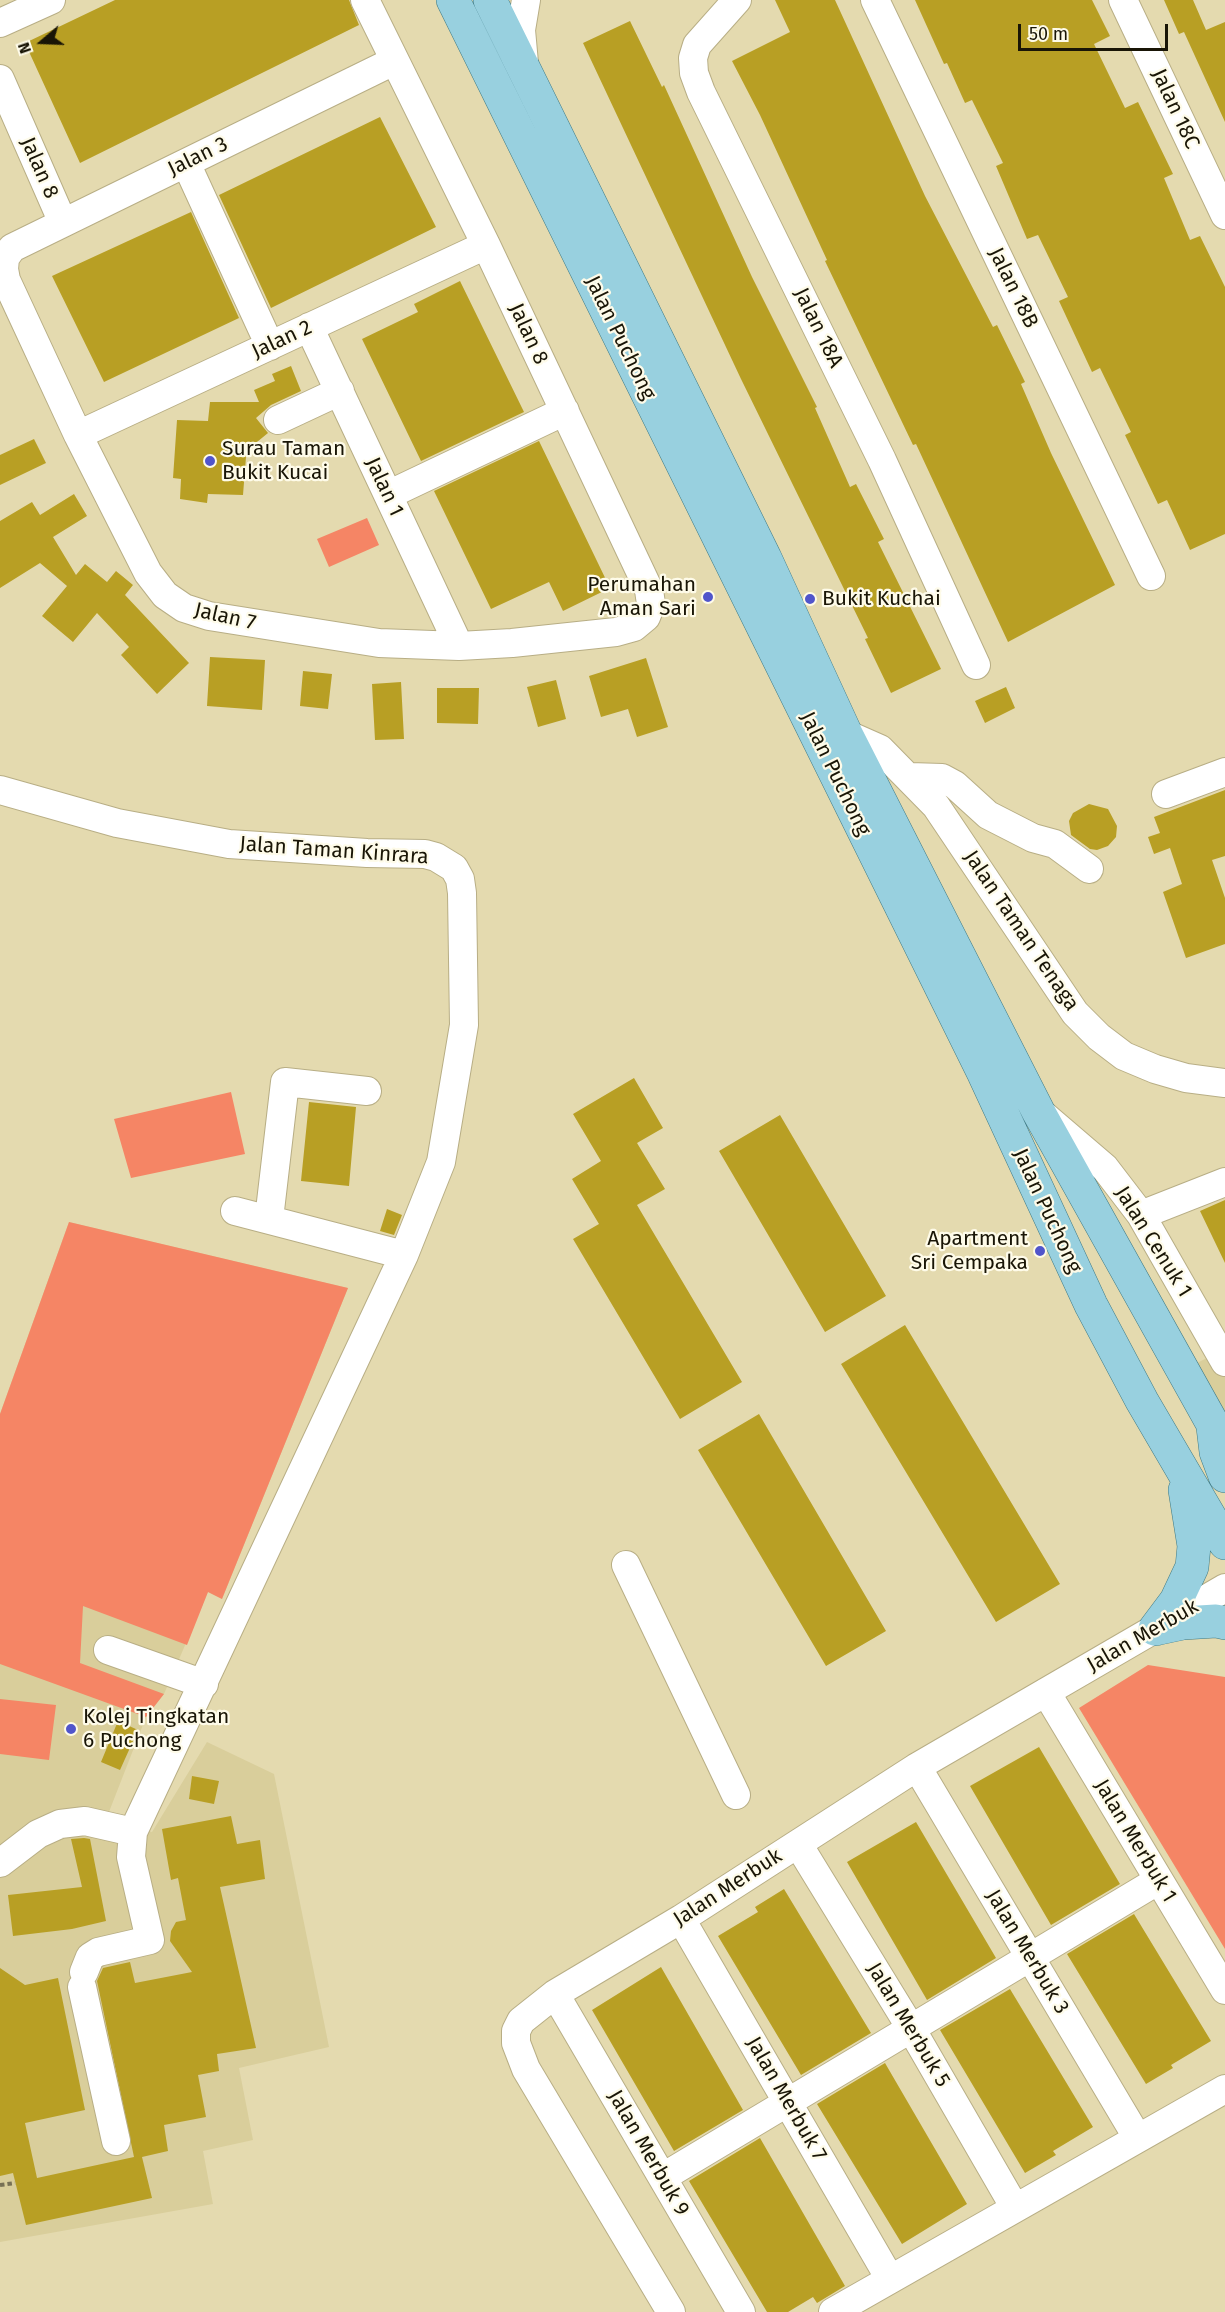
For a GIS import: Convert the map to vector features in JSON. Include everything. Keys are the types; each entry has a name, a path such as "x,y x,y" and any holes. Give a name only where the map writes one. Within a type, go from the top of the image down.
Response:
{"main road":[{"name":"Jalan Puchong","path":"453,0 978,1063 1091,1305 1181,1471 1225,1543"},
{"name":"Jalan Puchong","path":"490,0 765,558 846,734 1038,1111 1219,1436 1216,1452 1225,1476"},
{"path":"1155,1629 1176,1601 1192,1567 1191,1516 1181,1471"},
{"path":"1155,1629 1183,1623 1216,1621 1225,1623"}],"street":[{"path":"0,23 51,0"},
{"name":"Jalan 8","path":"365,0 486,245 644,579 651,604 646,617 634,627 591,635"},
{"path":"525,69 521,30 526,0"},
{"name":"Jalan 18A","path":"737,0 697,45 693,58 694,73 701,92 882,460 976,665"},
{"name":"Jalan 18B","path":"874,0 1151,576"},
{"name":"Jalan 18C","path":"1124,1 1225,215"},
{"name":"Jalan 3","path":"6,258 12,248 394,61"},
{"name":"Jalan 8","path":"0,79 63,223"},
{"path":"186,163 270,346"},
{"name":"Jalan 2","path":"78,435 486,245"},
{"name":"Jalan 7","path":"6,258 4,269 6,280 78,435 148,573 165,595 184,608 210,616 302,633 379,643 459,646 591,635"},
{"name":"Jalan 1","path":"309,327 459,646"},
{"path":"278,420 340,391"},
{"path":"388,495 565,411"},
{"name":"Jalan Taman Tenaga","path":"846,734 880,749 910,777 952,829 1075,1013 1099,1037 1124,1056 1155,1069 1186,1078 1225,1083"},
{"path":"1166,794 1225,772"},
{"path":"910,777 942,778 955,785 988,815 1026,834 1055,844 1089,869"},
{"name":"Jalan Taman Kinrara","path":"0,790 117,823 229,844 367,853 425,854 454,868 460,879 462,893 464,1025 441,1162 404,1255 133,1832"},
{"path":"270,1219 285,1082 367,1091"},
{"name":"Jalan Cenuk 1","path":"1038,1111 1105,1168 1141,1215 1221,1347"},
{"path":"1141,1215 1225,1182"},
{"path":"235,1211 404,1255"},
{"path":"626,1566 736,1795"},
{"name":"Jalan Merbuk","path":"671,2312 519,2055 516,2031 521,2020 555,1994 681,1919 917,1767 1225,1588"},
{"path":"108,1650 204,1684"},
{"name":"Jalan Merbuk 1","path":"1046,1692 1225,1990"},
{"name":"Jalan Merbuk 3","path":"917,1767 1137,2137"},
{"path":"0,1863 38,1834 60,1824 85,1821 133,1832 130,1857 150,1941 98,1952 90,1957 83,1980 116,2141"},
{"name":"Jalan Merbuk 5","path":"798,1844 912,2030 1015,2208"},
{"path":"663,2177 912,2030 1159,1880"},
{"name":"Jalan Merbuk 7","path":"681,1919 890,2279"},
{"name":"Jalan Merbuk 9","path":"555,1994 741,2312"},
{"path":"833,2312 1225,2089"}],"path":[{"path":"0,2185 15,2182"}],"shaded area":[{"path":"367,518 379,545 329,567 317,539"},
{"path":"231,1092 245,1154 131,1178 114,1119"},
{"name":"Kolej Tingkatan 6 Puchong","path":"69,1222 348,1288 222,1599 208,1592 164,1694 146,1717 107,1817 152,1832 207,1742 274,1774 329,2047 239,2068 253,2140 203,2151 213,2204 0,2242 0,1414"},
{"path":"69,1222 348,1288 222,1599 208,1592 187,1645 83,1606 80,1663 164,1694 146,1717 0,1664 0,1414"},
{"path":"1225,1349 1225,1414 1193,1365"},
{"path":"1148,1665 1225,1677 1225,1949 1079,1708"},
{"path":"0,1699 56,1705 49,1760 0,1754"}],"building":[{"path":"115,0 349,0 359,25 80,163 25,43"},
{"path":"775,0 835,0 925,196 993,327 997,325 1025,382 1021,384 1051,453 1115,585 1008,642 916,444 913,445 825,261 827,260 760,115 732,61 790,32"},
{"path":"915,0 1092,0 1110,36 1094,44 1125,108 1138,102 1173,174 1164,178 1190,240 1200,236 1225,287 1225,534 1190,550 1167,500 1158,504 1125,435 1131,432 1100,368 1092,372 1059,301 1068,297 1038,235 1027,239 996,166 1003,163 972,100 965,103 947,63 944,64"},
{"path":"1164,0 1193,0 1206,30 1225,22 1225,122 1184,32 1179,34"},
{"path":"630,21 662,87 664,85 752,277 817,407 815,408 850,487 856,484 884,539 878,542 941,669 891,693 865,639 868,638 741,379 583,43"},
{"path":"380,117 436,227 271,308 219,195"},
{"path":"191,212 239,318 104,382 52,276"},
{"path":"460,281 524,412 421,461 362,339 418,312 414,304"},
{"name":"Surau Taman Bukit Kucai","path":"291,366 301,391 271,405 256,418 268,433 257,442 247,444 243,495 208,494 207,503 180,499 181,479 173,478 177,420 208,421 210,402 259,402 254,390 275,381 272,374"},
{"path":"34,439 46,463 0,485 0,455"},
{"path":"539,441 610,588 563,611 549,582 491,609 434,491"},
{"path":"74,494 87,516 53,537 76,575 85,564 107,582 116,571 133,585 125,595 189,663 157,694 121,655 129,647 97,613 73,642 42,616 67,586 40,563 0,588 0,521 32,502 40,515"},
{"path":"210,657 265,660 262,710 207,706"},
{"path":"646,658 668,727 637,737 628,709 601,717 589,676"},
{"path":"303,671 332,674 328,709 300,706"},
{"path":"556,680 566,719 538,727 527,687"},
{"path":"401,682 404,739 375,740 372,684"},
{"path":"1006,687 1015,708 985,723 975,701"},
{"path":"437,688 479,688 478,724 437,723"},
{"path":"1225,790 1225,856 1212,860 1225,898 1225,944 1186,958 1163,892 1182,884 1170,848 1154,854 1148,837 1160,833 1154,817"},
{"path":"1089,804 1108,809 1117,826 1116,837 1108,846 1097,850 1090,849 1071,835 1069,821 1073,813"},
{"path":"634,1078 663,1128 637,1143 665,1189 637,1205 742,1382 680,1419 573,1239 599,1224 572,1179 601,1161 573,1114"},
{"path":"309,1102 356,1107 349,1186 301,1181"},
{"path":"780,1115 886,1296 825,1332 719,1151"},
{"path":"1225,1200 1225,1263 1200,1211"},
{"path":"387,1209 402,1215 394,1235 380,1231"},
{"path":"905,1325 1060,1584 996,1622 841,1364"},
{"path":"759,1414 886,1631 826,1666 698,1450"},
{"path":"118,1721 138,1730 120,1770 101,1762"},
{"path":"1039,1747 1120,1884 1051,1925 970,1786"},
{"path":"192,1776 219,1781 214,1804 189,1799"},
{"path":"231,1816 237,1844 260,1840 265,1879 220,1887 256,2048 217,2054 219,2071 198,2075 206,2117 164,2125 168,2151 142,2157 152,2198 26,2225 13,2173 0,2176 0,1968 25,1985 58,1978 85,2110 25,2123 37,2178 134,2157 97,1981 103,1968 130,1962 135,1983 192,1972 170,1941 171,1931 176,1922 186,1920 178,1878 171,1880 162,1829"},
{"path":"916,1822 996,1958 927,2000 847,1862"},
{"path":"71,1839 90,1839 106,1921 72,1929 13,1936 8,1895 82,1887"},
{"path":"784,1889 871,2033 801,2075 718,1936 758,1912 755,1907"},
{"path":"1134,1914 1211,2041 1171,2065 1173,2068 1146,2084 1067,1954"},
{"path":"661,1967 743,2110 674,2151 592,2010"},
{"path":"1010,1989 1093,2127 1053,2151 1056,2155 1025,2173 940,2030"},
{"path":"885,2063 967,2204 902,2244 817,2104"},
{"path":"760,2138 845,2286 817,2303 813,2297 788,2312 767,2312 689,2181"}],"place":[{"name":"Surau Taman Bukit Kucai","path":"210,461"},
{"name":"Perumahan Aman Sari","path":"708,597"},
{"name":"Bukit Kuchai","path":"810,599"},
{"name":"Apartment Sri Cempaka","path":"1040,1251"},
{"name":"Kolej Tingkatan 6 Puchong","path":"71,1729"}]}
